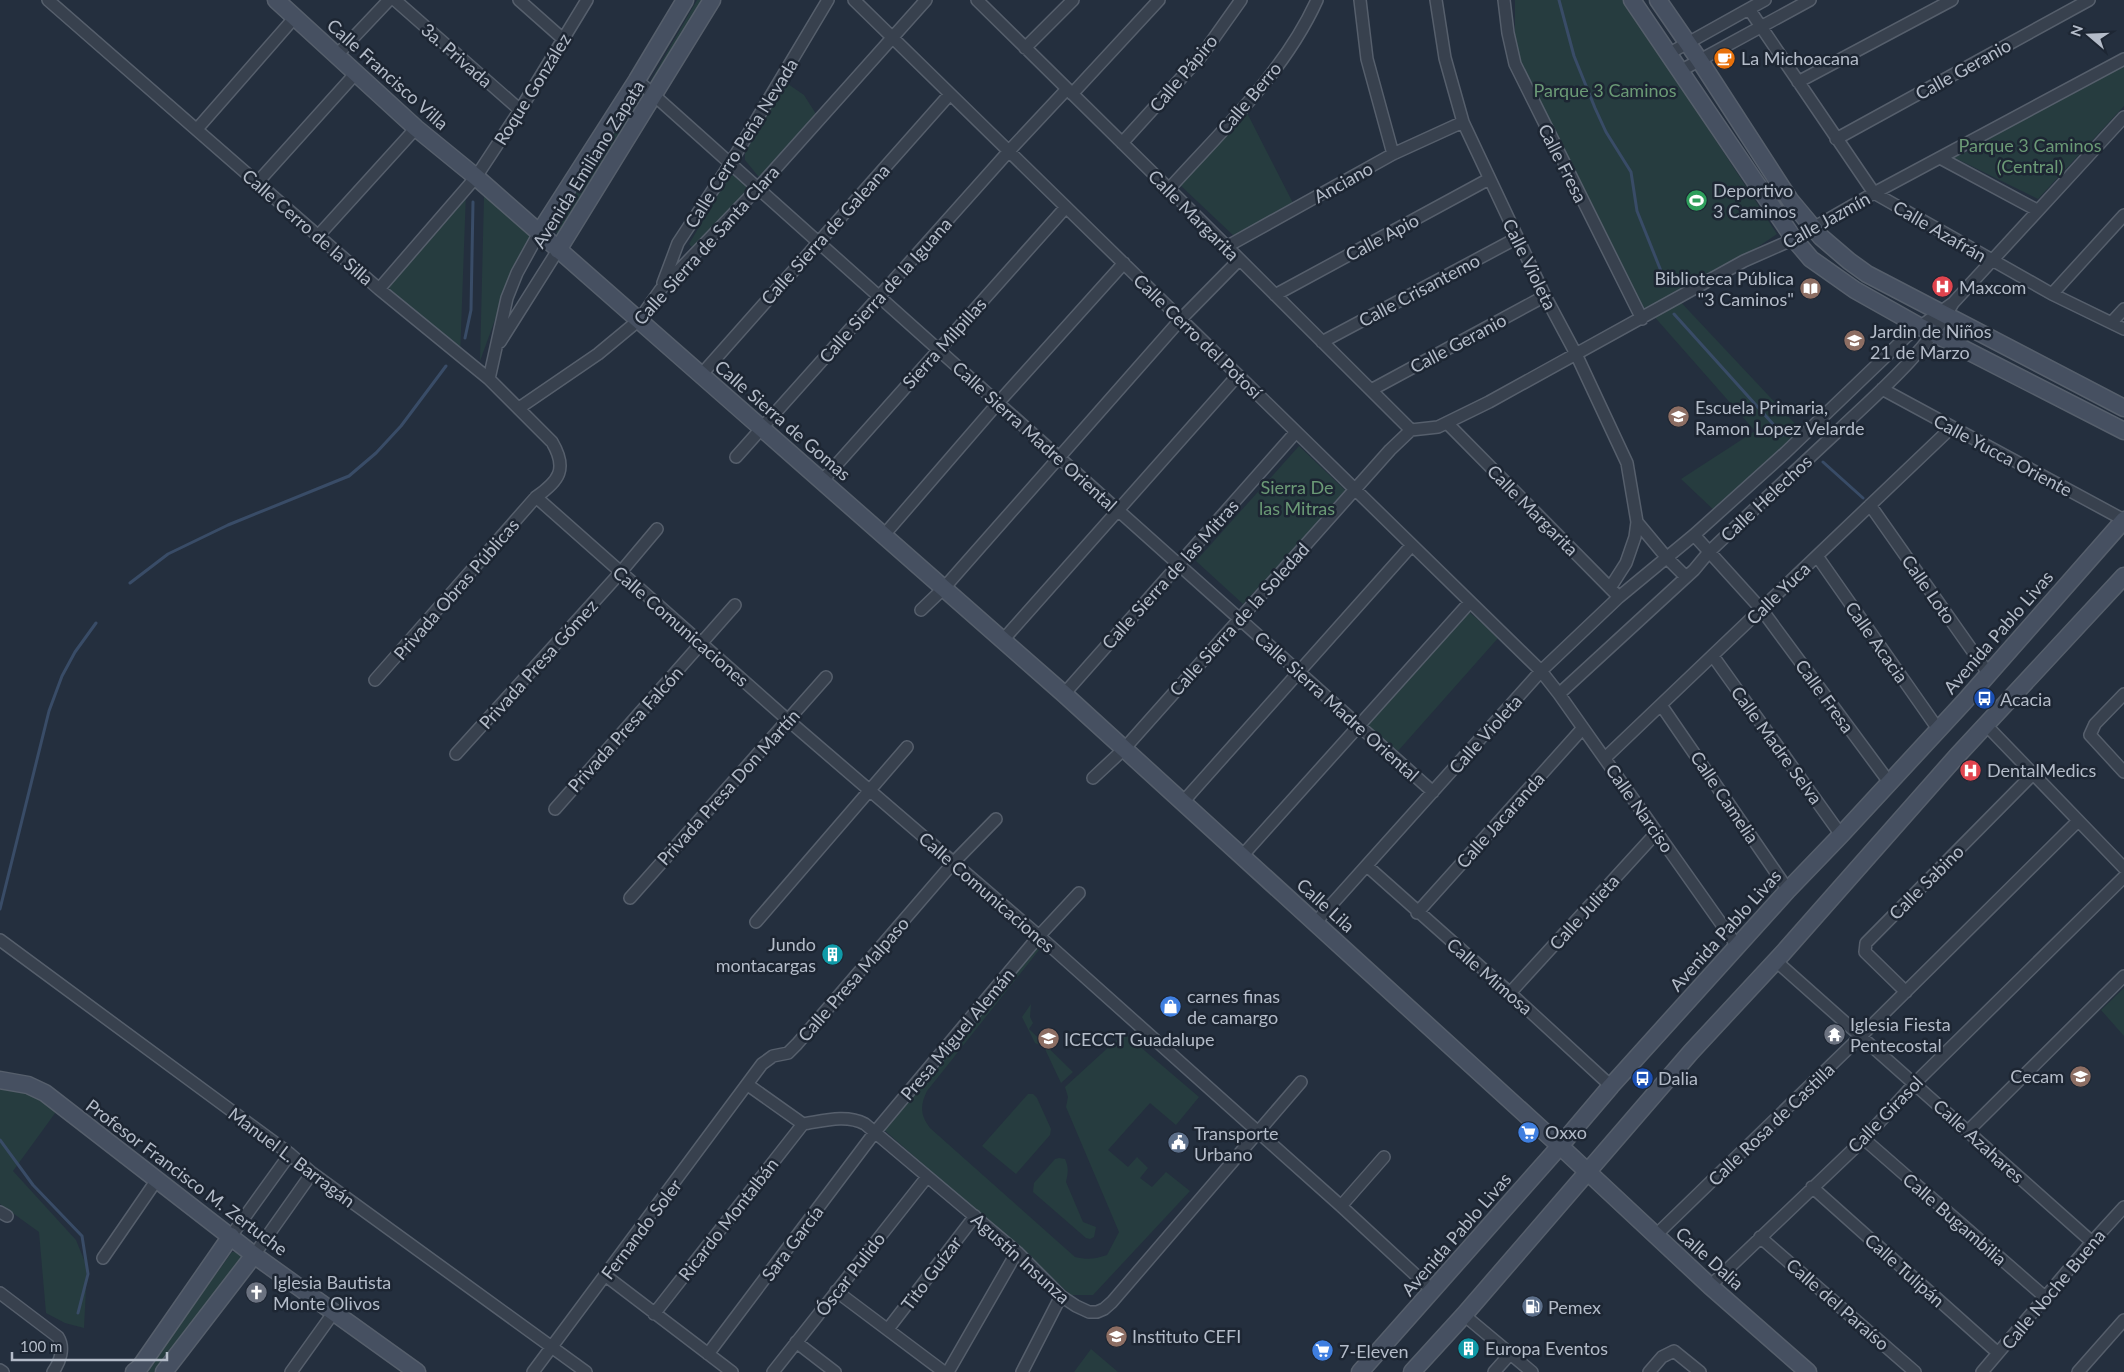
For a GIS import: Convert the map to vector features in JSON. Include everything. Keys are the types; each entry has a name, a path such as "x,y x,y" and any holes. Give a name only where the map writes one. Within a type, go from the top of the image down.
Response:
{"street":[{"name":"Calle Cerro de la Silla","path":"48,0 378,289 489,379 552,442 560,459"},
{"path":"337,55 389,0"},
{"name":"3a. Privada","path":"395,0 520,110"},
{"path":"519,0 563,39"},
{"name":"Roque González","path":"378,289 476,177 520,110 587,0"},
{"name":"Avenida Emiliano Zapata","path":"489,379 507,298 517,273 539,233 637,80 685,0"},
{"name":"Avenida Emiliano Zapata","path":"496,348 655,96 712,0"},
{"name":"Calle Cerro Peña Nevada","path":"660,289 678,243 730,164 828,0"},
{"name":"Calle Cerro del Potosí","path":"854,0 1541,671"},
{"name":"Calle Sierra de Santa Clara","path":"519,408 598,354 639,320 660,289 758,188 926,0"},
{"path":"1025,48 1073,0"},
{"name":"Calle Sierra de la Iguana","path":"736,457 1009,151 1159,0"},
{"name":"Calle Pápiro","path":"1122,143 1202,55 1241,0"},
{"name":"Calle Berro","path":"1169,188 1243,107 1279,63 1307,23 1317,0"},
{"path":"1360,0 1367,59 1393,154"},
{"name":"Calle Violeta","path":"1436,0 1445,58 1463,122 1489,180 1545,296 1576,354 1627,463 1637,522 1635,536 1626,563 1610,588"},
{"name":"Calle Fresa","path":"1504,0 1508,33 1516,64 1642,319"},
{"path":"1632,0 1794,239 1811,259 1840,281 1926,329 2124,432"},
{"path":"1658,0 1778,182 1812,228 1843,256 1867,274 1946,310 2124,408"},
{"path":"1668,54 1763,0"},
{"path":"1680,72 1810,0"},
{"path":"1798,82 1952,0"},
{"name":"Calle Geranio","path":"1836,139 2089,0"},
{"name":"Calle Francisco Villa","path":"278,1 416,128 476,177"},
{"name":"Calle Margarita","path":"979,1 1411,430"},
{"name":"Calle Azafrán","path":"1749,9 1760,28 1874,193 2052,294 2124,329"},
{"path":"197,129 295,17"},
{"name":"Calle Jazmín","path":"1411,430 1438,428 1448,423 1744,262 1794,239 1874,193 2124,59"},
{"path":"257,183 356,72"},
{"name":"Calle Sierra Madre Oriental","path":"637,80 1433,792"},
{"name":"Calle Sierra de Galeana","path":"701,375 950,94"},
{"path":"1946,310 2124,117"},
{"name":"Anciano","path":"1226,247 1393,154 1463,122"},
{"path":"318,236 416,128"},
{"path":"1940,158 2037,210"},
{"name":"Calle Sierra de Gomas","path":"476,177 1064,694"},
{"name":"Calle Apio","path":"1275,295 1489,180"},
{"name":"Sierra Milpillas","path":"822,481 1066,206"},
{"path":"2052,294 2124,215"},
{"name":"Calle Crisantemo","path":"1322,342 1517,238"},
{"path":"921,610 944,588 1181,319 1239,260"},
{"path":"884,535 998,403 1124,264"},
{"name":"Calle Geranio","path":"1371,390 1545,296"},
{"path":"2112,322 2124,309"},
{"name":"Calle Violeta","path":"1315,923 1541,671 1619,597 1694,535 1801,438 1848,392 1926,329 1946,310"},
{"name":"Calle Helechos","path":"1559,694 1686,577 1708,552 1882,389 1926,329"},
{"path":"1002,640 1238,375"},
{"name":"Calle Yucca Oriente","path":"1882,389 2124,520"},
{"name":"Calle Margarita","path":"1448,423 1619,597"},
{"name":"Calle Yuca","path":"1604,758 1762,610 1951,428"},
{"path":"1355,489 1411,430"},
{"name":"Calle Sierra de las Mitras","path":"1064,694 1296,432"},
{"name":"Privada Obras Públicas","path":"375,680 536,497 554,483 561,468 560,459"},
{"name":"Calle Sierra de la Soledad","path":"1093,778 1124,748 1355,489"},
{"name":"Calle Comunicaciones","path":"536,497 870,792 1039,936 1257,1133 1341,1206 1433,1291"},
{"name":"Calle Loto","path":"1870,505 1988,673"},
{"name":"Avenida Pablo Livas","path":"1360,1372 1611,1086 1788,890 1938,729 2124,520"},
{"path":"1637,522 1667,558 1686,577"},
{"name":"Privada Presa Gómez","path":"456,754 620,573 657,529"},
{"name":"Calle Fresa","path":"1694,535 1762,610 1889,782"},
{"path":"1183,802 1412,546"},
{"name":"Calle Acacia","path":"1817,556 1938,729"},
{"path":"1412,1372 1464,1315 1691,1052 1986,725 2124,576"},
{"path":"1242,856 1470,602"},
{"name":"Privada Presa Falcón","path":"555,809 735,605"},
{"name":"Calle Madre Selva","path":"1713,656 1841,835"},
{"name":"Calle Narciso","path":"1541,671 1737,946"},
{"name":"Privada Presa Don Martín","path":"630,898 826,677"},
{"name":"Calle Lila","path":"1064,694 1587,1172"},
{"path":"2124,694 2095,724 2090,732 2092,738 2124,772"},
{"name":"Calle Camelia","path":"1662,705 1788,890"},
{"path":"1986,725 2124,868"},
{"name":"Calle Jacaranda","path":"1418,912 1583,728"},
{"path":"756,922 907,747"},
{"name":"Calle Sabino","path":"1906,992 1865,952 1866,943 2033,774"},
{"name":"Calle Presa Malpaso","path":"748,1085 767,1059 773,1056 784,1055 797,1044 954,863 996,819"},
{"name":"Calle Rosa de Castilla","path":"1655,1236 1906,992 2078,821"},
{"name":"Calle Julieta","path":"1510,993 1657,832"},
{"name":"Calle Mimosa","path":"1367,866 1611,1086"},
{"name":"Calle Girasol","path":"1710,1286 1864,1139 1915,1083 2124,878"},
{"name":"Presa Miguel Alemán","path":"875,1132 1039,936 1079,893"},
{"name":"Manuel L. Barragán","path":"0,940 290,1154 312,1173 586,1372"},
{"name":"Calle Azahares","path":"1776,960 1860,1037 1915,1083 2092,1242"},
{"path":"1968,1131 2124,976"},
{"name":"Profesor Francisco M. Zertuche","path":"0,1080 28,1085 45,1093 156,1181 254,1255 417,1372"},
{"name":"Agustín Insunza","path":"803,1124 844,1118 858,1121 875,1132 1017,1252 1061,1296 1089,1312 1097,1312 1104,1309 1301,1082"},
{"path":"748,1085 803,1124"},
{"name":"Fernando Soler","path":"533,1372 748,1085"},
{"name":"Ricardo Montalbán","path":"654,1314 803,1124"},
{"name":"Sara García","path":"708,1354 875,1132"},
{"name":"Calle Bugambilia","path":"1864,1139 2046,1298"},
{"path":"134,1372 140,1368 290,1154"},
{"path":"1341,1206 1384,1157"},
{"name":"Calle Dalia","path":"1587,1172 1803,1370"},
{"path":"164,1372 254,1255 312,1173"},
{"name":"Óscar Pulido","path":"773,1372 927,1177"},
{"path":"103,1258 156,1181"},
{"name":"Calle Tulipán","path":"1812,1187 1998,1353"},
{"name":"Calle Noche Buena","path":"1982,1372 2124,1207"},
{"name":"Tito Guízar","path":"888,1329 975,1216"},
{"name":"Calle del Paraíso","path":"1760,1237 1915,1372"},
{"path":"836,1291 946,1372 1017,1252"},
{"path":"606,1276 732,1372"},
{"path":"0,1293 53,1331 61,1341 61,1353 54,1372"},
{"path":"1022,1372 1061,1296"},
{"path":"291,1372 334,1312"},
{"path":"1464,1315 1532,1372"},
{"path":"2078,1372 2124,1320"},
{"path":"796,1342 835,1372"},
{"path":"1649,1372 1662,1357 1672,1351 1678,1353 1700,1372"},
{"path":"1494,1372 1511,1353"}],"green space":[{"path":"697,0 716,0 662,87 651,80"},
{"name":"Parque 3 Caminos","path":"1515,0 1624,0 1777,234 1676,297 1801,430 1717,513 1681,479 1755,431 1652,314 1642,312 1522,68 1515,35"},
{"name":"Parque 3 Caminos (Central)","path":"2124,64 2124,106 2038,199 1953,157"},
{"path":"785,82 804,95 816,114 769,175 767,177 758,176 745,160 745,153"},
{"path":"639,85 655,98 568,240 554,231"},
{"path":"1245,109 1293,203 1235,237 1180,185 1203,155"},
{"path":"734,168 754,189 696,252 689,244"},
{"path":"476,182 533,230 508,284 480,361 484,197"},
{"path":"466,192 460,358 389,290 390,284"},
{"name":"Sierra De las Mitras","path":"1299,446 1346,491 1243,604 1196,561"},
{"path":"1469,612 1499,637 1398,751 1366,725"},
{"path":"1035,947 1039,950 927,1091 922,1110 924,1119 930,1128 1075,1257 1091,1259 1107,1255 1119,1232 1066,1107 1068,1097 1065,1087 1124,1033 1199,1097 1176,1125 1150,1103 1108,1150 1128,1167 1137,1157 1148,1168 1140,1178 1152,1187 1166,1172 1190,1191 1093,1295 1071,1295 882,1128"},
{"path":"2124,988 2124,1036 2101,1010"},
{"path":"1031,1004 1030,1017 1033,1023 1029,1029 1073,1072 1061,1083 1044,1047 1035,1043 1022,1017"},
{"path":"0,1081 61,1105 13,1171 76,1240 87,1267 84,1328 65,1323 46,1313 39,1232 0,1204"},
{"path":"1028,1094 1033,1094 1037,1098 1051,1129 1050,1135 1016,1174 982,1146"},
{"path":"1055,1159 1065,1159 1068,1170 1066,1182 1083,1222 1096,1227 1094,1237 1090,1239 1086,1238 1033,1192 1034,1183"},
{"path":"232,1252 237,1252 243,1258 158,1372 149,1372 149,1366"},
{"path":"1091,1349 1118,1372 1074,1372"}],"waterway":[{"path":"1559,0 1574,56 1595,108 1606,132 1631,172 1637,211 1667,286"},
{"path":"465,338 471,310 473,202"},
{"path":"1674,314 1783,435"},
{"path":"130,583 168,554 228,525 349,476 376,453 401,426 446,366"},
{"path":"1823,462 1863,498"},
{"path":"0,909 49,711 62,676 75,652 96,623"},
{"path":"0,1140 33,1185 82,1236 88,1274 78,1313"}],"place":[{"name":"La Michoacana","path":"1725,58"},
{"name":"Deportivo 3 Caminos","path":"1697,200"},
{"name":"Maxcom","path":"1943,287"},
{"name":"Biblioteca Pública \"3 Caminos\"","path":"1810,288"},
{"name":"Jardin de Niños 21 de Marzo","path":"1854,341"},
{"name":"Escuela Primaria, Ramon Lopez Velarde","path":"1679,417"},
{"name":"Acacia","path":"1984,699"},
{"name":"DentalMedics","path":"1971,770"},
{"name":"Jundo montacargas","path":"832,954"},
{"name":"carnes finas de camargo","path":"1171,1006"},
{"name":"Iglesia Fiesta Pentecostal","path":"1834,1034"},
{"name":"ICECCT Guadalupe","path":"1048,1039"},
{"name":"Cecam","path":"2080,1076"},
{"name":"Dalia","path":"1642,1078"},
{"name":"Oxxo","path":"1529,1132"},
{"name":"Transporte Urbano","path":"1178,1143"},
{"name":"Iglesia Bautista Monte Olivos","path":"257,1292"},
{"name":"Pemex","path":"1532,1307"},
{"name":"Instituto CEFI","path":"1116,1336"},
{"name":"Europa Eventos","path":"1469,1348"},
{"name":"7-Eleven","path":"1323,1351"}]}
